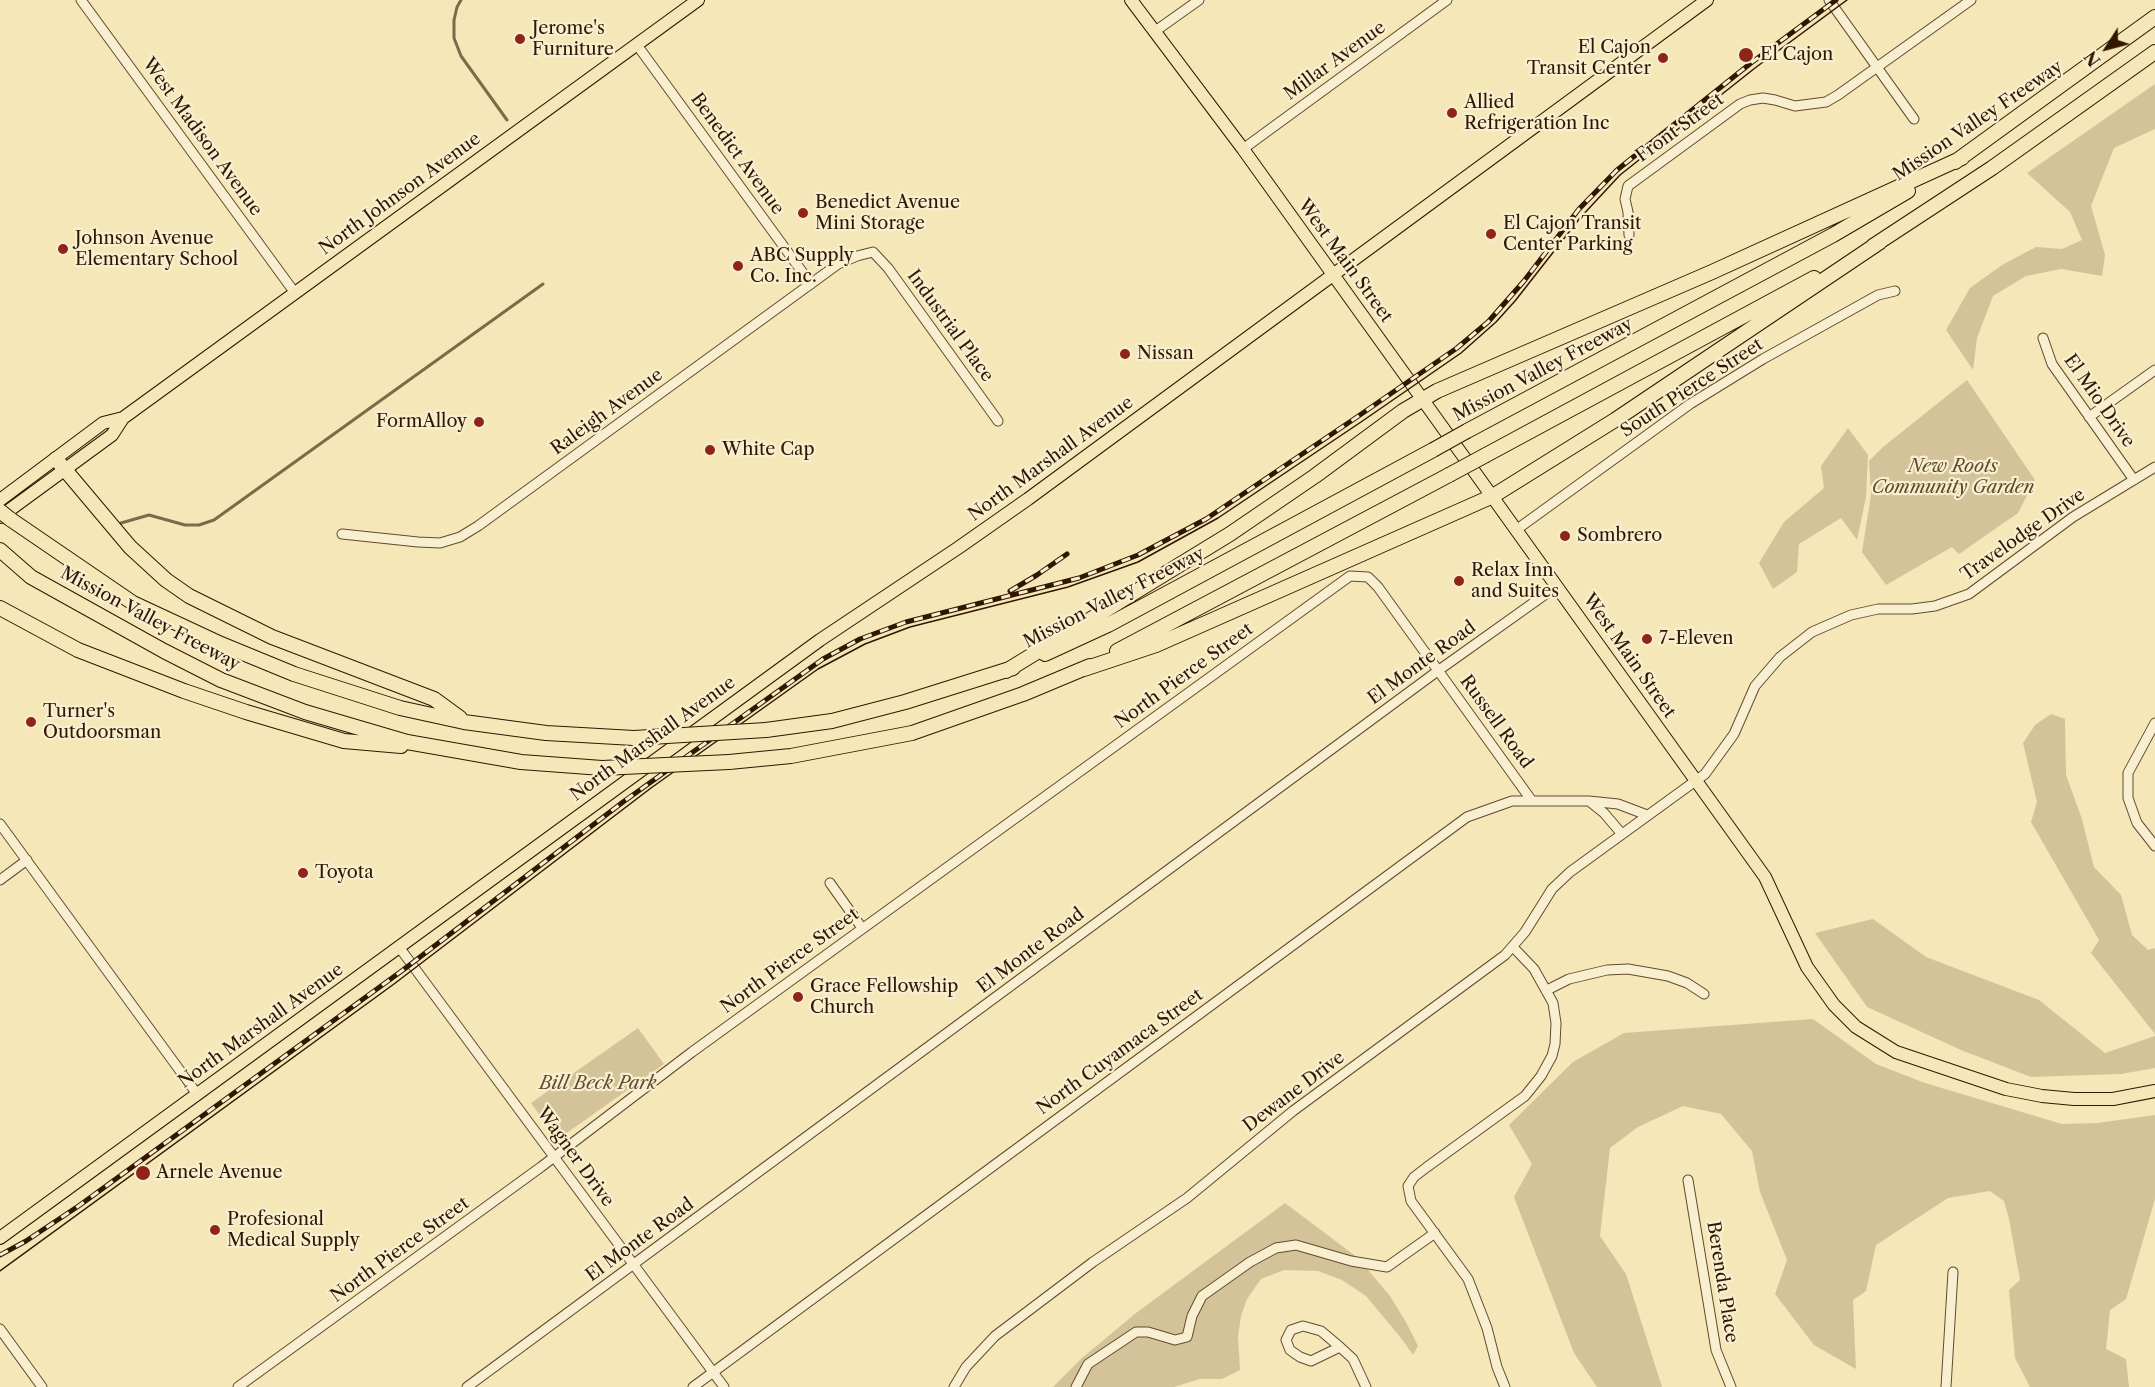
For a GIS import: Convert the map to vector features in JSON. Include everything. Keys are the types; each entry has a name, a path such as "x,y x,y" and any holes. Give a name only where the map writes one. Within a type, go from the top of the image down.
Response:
{"highway":[{"name":"Mission Valley Freeway","path":"4,516 133,603 220,644 294,674 400,708 464,722 546,733 634,738 766,730 832,721 905,702 1006,671 1108,625 1833,235 1962,158 2155,17"},
{"name":"Mission Valley Freeway","path":"0,550 31,576 164,651 221,680 305,712 407,742 521,762 602,768 729,762 791,756 912,733 1012,698 1084,669 1880,242 1992,168 2155,52"},
{"path":"1006,671 1230,534 1315,476 1403,411 1437,391 1712,272 1962,158"},
{"path":"1084,669 1156,645 1493,496 1615,420 1880,242"},
{"path":"60,465 130,547 166,580 189,596 272,637 434,699 464,722"},
{"path":"0,608 49,636 115,666 266,718 344,741 463,752"}],"main road":[{"name":"North Johnson Avenue","path":"0,500 112,435 123,418 698,0"},
{"name":"West Main Street","path":"1131,0 1243,149 1765,877 1815,980 1844,1016 1869,1036 1911,1058 2006,1089 2074,1099 2113,1099 2155,1091"},
{"name":"North Marshall Avenue","path":"0,1238 820,640 1028,499 1707,0"},
{"name":"North Johnson Avenue","path":"4,516 60,465"}],"street":[{"name":"West Madison Avenue","path":"81,0 295,293"},
{"path":"1154,32 1199,0"},
{"name":"Millar Avenue","path":"1243,149 1447,0"},
{"path":"1828,0 1914,119"},
{"name":"Front Street","path":"1629,235 1625,199 1628,186 1740,104 1763,98 1796,106 1826,102 1971,0"},
{"name":"Benedict Avenue","path":"637,45 811,284"},
{"name":"Raleigh Avenue","path":"342,534 440,543 460,537 838,264 873,252"},
{"name":"Industrial Place","path":"873,252 888,268 998,421"},
{"name":"South Pierce Street","path":"1516,530 1690,404 1763,359 1878,295 1895,291"},
{"name":"El Mio Drive","path":"2043,338 2052,364 2134,480"},
{"path":"2090,417 2155,370"},
{"name":"Travelodge Drive","path":"1696,782 1705,774 1734,734 1755,686 1780,657 1812,632 1851,615 1878,609 1935,606 1969,594 2073,517 2155,467"},
{"name":"North Pierce Street","path":"238,1387 862,928 1350,576 1368,577"},
{"name":"Russell Road","path":"1368,577 1378,586 1532,801"},
{"name":"El Monte Road","path":"467,1387 1439,670 1557,586"},
{"path":"2155,723 2128,773 2128,798 2137,823 2155,846"},
{"path":"1647,815 1696,782"},
{"name":"North Cuyamaca Street","path":"693,1387 1467,817 1512,801 1589,801 1618,804 1647,815"},
{"path":"1589,801 1604,813 1621,833"},
{"name":"Dewane Drive","path":"954,1387 966,1367 994,1335 1093,1262 1187,1198 1293,1111 1505,955 1525,932 1552,889 1570,872 1647,815"},
{"path":"0,824 197,1094"},
{"path":"0,880 27,860"},
{"path":"830,884 862,928"},
{"name":"Wagner Drive","path":"399,947 724,1387"},
{"path":"1505,1387 1497,1367 1487,1328 1468,1279 1411,1201 1408,1186 1414,1177 1427,1167 1525,1096 1541,1076 1552,1056 1556,1023 1553,1003 1534,969 1512,947"},
{"path":"1547,990 1569,979 1607,970 1628,969 1668,975 1687,982 1704,993"},
{"name":"Berenda Place","path":"1688,1180 1716,1350 1731,1387"},
{"path":"1076,1387 1088,1364 1136,1332 1148,1332 1174,1340 1187,1337 1192,1316 1202,1296 1250,1262 1276,1248 1296,1245 1351,1261 1387,1267 1435,1233"},
{"path":"1946,1387 1953,1272"},
{"path":"1340,1347 1311,1361 1300,1358 1290,1350 1286,1340 1291,1330 1303,1326 1321,1331 1340,1347 1353,1359 1366,1387"},
{"path":"0,1329 42,1387"}],"green space":[{"path":"2155,84 2155,129 2114,148 2091,206 2105,255 2102,276 2061,269 2026,276 1993,296 1977,338 1973,370 1946,330 1970,288 2002,265 2036,247 2062,249 2082,240 2070,212 2027,173"},
{"name":"New Roots Community Garden","path":"1967,380 2035,480 2018,513 1959,554 1952,547 1886,585 1862,552 1871,495 1869,461 1883,447"},
{"path":"1848,428 1868,455 1866,497 1857,540 1841,518 1799,544 1797,572 1773,589 1759,563 1784,522 1824,488 1821,466"},
{"path":"2051,714 2065,719 2066,775 2082,819 2094,867 2121,895 2132,935 2148,950 2155,948 2155,1034 2091,953 2099,940 2031,822 2037,802 2023,743 2035,725"},
{"path":"1873,919 1926,957 2039,1000 2105,1053 2155,1036 2155,1068 2121,1074 2031,1077 1961,1050 1867,1007 1815,933"},
{"path":"1813,1019 1876,1064 1925,1083 2062,1124 2097,1123 2155,1115 2155,1199 2126,1299 2110,1310 2106,1349 2126,1359 2129,1387 2030,1387 2015,1358 2009,1290 2020,1280 2009,1219 2004,1201 1990,1191 1948,1198 1876,1245 1866,1291 1853,1300 1856,1369 1814,1345 1775,1294 1787,1260 1760,1192 1752,1151 1721,1114 1683,1106 1638,1127 1610,1148 1600,1236 1626,1274 1662,1387 1597,1387 1574,1353 1514,1197 1532,1164 1509,1125 1573,1062 1624,1033"},
{"name":"Bill Beck Park","path":"638,1028 664,1064 557,1140 531,1103"},
{"path":"1285,1203 1358,1258 1390,1296 1418,1346 1413,1355 1366,1296 1342,1280 1318,1271 1284,1270 1261,1279 1247,1299 1241,1316 1238,1336 1240,1370 1222,1379 1200,1379 1174,1387 1053,1387 1082,1358 1136,1313"}],"waterway":[{"path":"461,0 454,20 454,38 461,56 507,120"},
{"path":"121,523 149,515 185,525 199,525 214,520 543,284"}],"tram line":[{"path":"0,1271 394,984 651,788 818,669 865,644 910,627 1068,587 1138,562 1218,518 1361,422 1461,353 1496,322 1580,218 1620,175 1755,68 1847,0"}],"railway":[{"path":"0,1255 26,1241 80,1205 403,970 623,802 823,659 860,639 906,622 1079,578 1138,555 1206,519 1357,417 1457,348 1488,322 1524,281 1579,209 1617,170 1751,63 1836,0"},
{"path":"1010,591 1067,554"}],"place":[{"name":"Jerome's Furniture","path":"520,39"},
{"name":"El Cajon","path":"1746,55"},
{"name":"El Cajon Transit Center","path":"1663,58"},
{"name":"Allied Refrigeration Inc","path":"1452,113"},
{"name":"Benedict Avenue Mini Storage","path":"803,213"},
{"name":"El Cajon Transit Center Parking","path":"1491,234"},
{"name":"Johnson Avenue Elementary School","path":"63,249"},
{"name":"ABC Supply Co. Inc.","path":"738,266"},
{"name":"Nissan","path":"1125,354"},
{"name":"FormAlloy","path":"479,422"},
{"name":"White Cap","path":"710,450"},
{"name":"Sombrero","path":"1565,536"},
{"name":"Relax Inn and Suites","path":"1459,581"},
{"name":"7-Eleven","path":"1647,639"},
{"name":"Turner's Outdoorsman","path":"31,722"},
{"name":"Toyota","path":"303,873"},
{"name":"Grace Fellowship Church","path":"798,997"},
{"name":"Arnele Avenue","path":"143,1173"},
{"name":"Profesional Medical Supply","path":"215,1230"}]}
